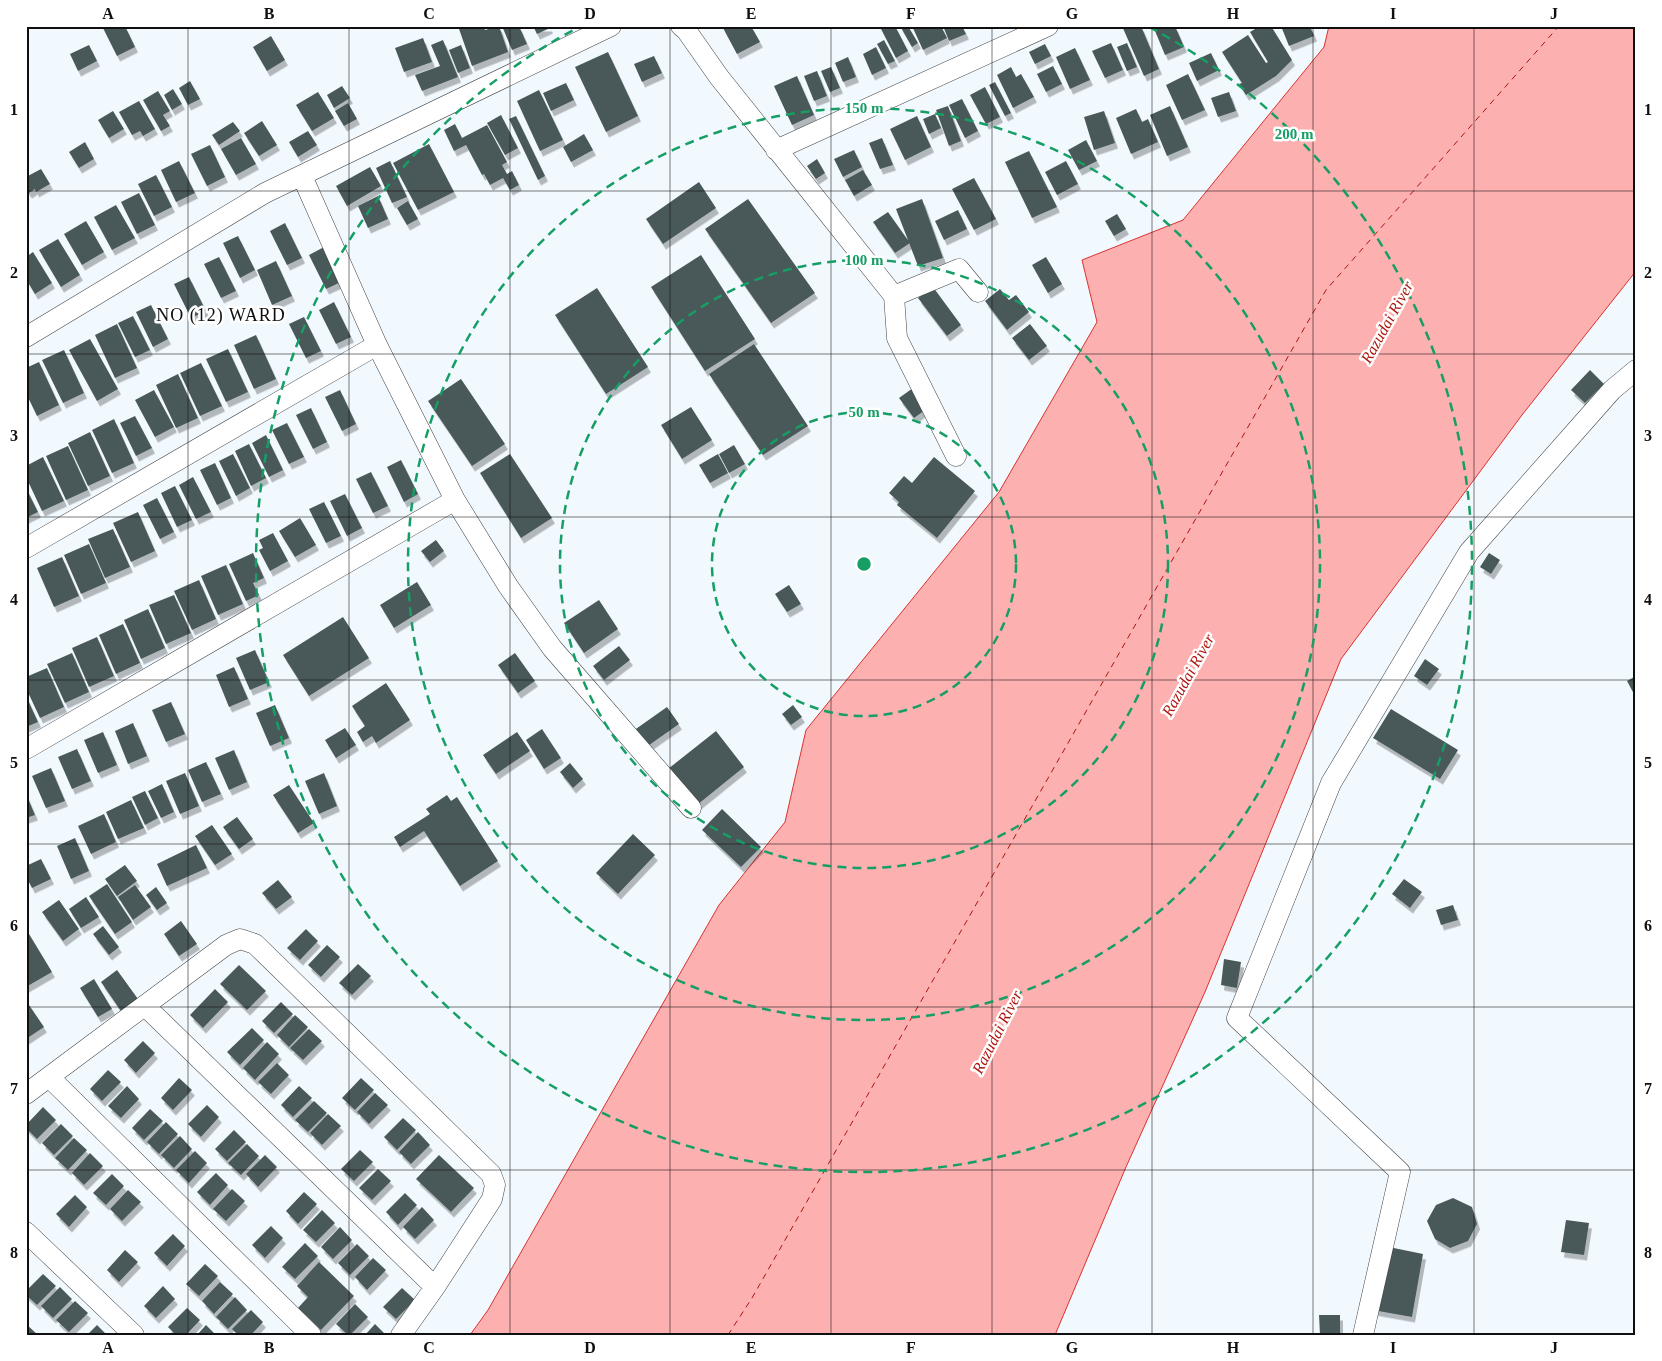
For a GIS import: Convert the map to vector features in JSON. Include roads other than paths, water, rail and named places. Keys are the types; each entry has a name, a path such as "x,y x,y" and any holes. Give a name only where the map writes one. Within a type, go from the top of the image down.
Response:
{"street":[{"path":"26,337 265,193 611,26"},
{"path":"681,26 686,30 718,78 894,296 897,338 956,456"},
{"path":"776,150 1048,26"},
{"path":"302,176 377,345 455,500 508,586 552,648 691,808"},
{"path":"894,296 959,269 978,292"},
{"path":"26,548 377,345"},
{"path":"1363,1335 1400,1172 1237,1018 1330,783 1469,552 1612,390 1636,370"},
{"path":"26,749 455,500"},
{"path":"26,1094 226,945 240,939 255,944 491,1174 495,1185 492,1199 435,1287 401,1335"},
{"path":"145,1006 435,1287"},
{"path":"49,1077 311,1335"},
{"path":"26,1232 134,1335"}],"water":[{"name":"Razudai River","path":"1329,26 1636,26 1636,271 1522,415 1341,659 1205,992 1126,1167 1055,1335 470,1335 488,1310 719,905 785,822 806,730 999,492 1097,322 1082,260 1183,220 1324,47"}],"district":[{"name":"NO (12) WARD","path":"221,315"}]}
